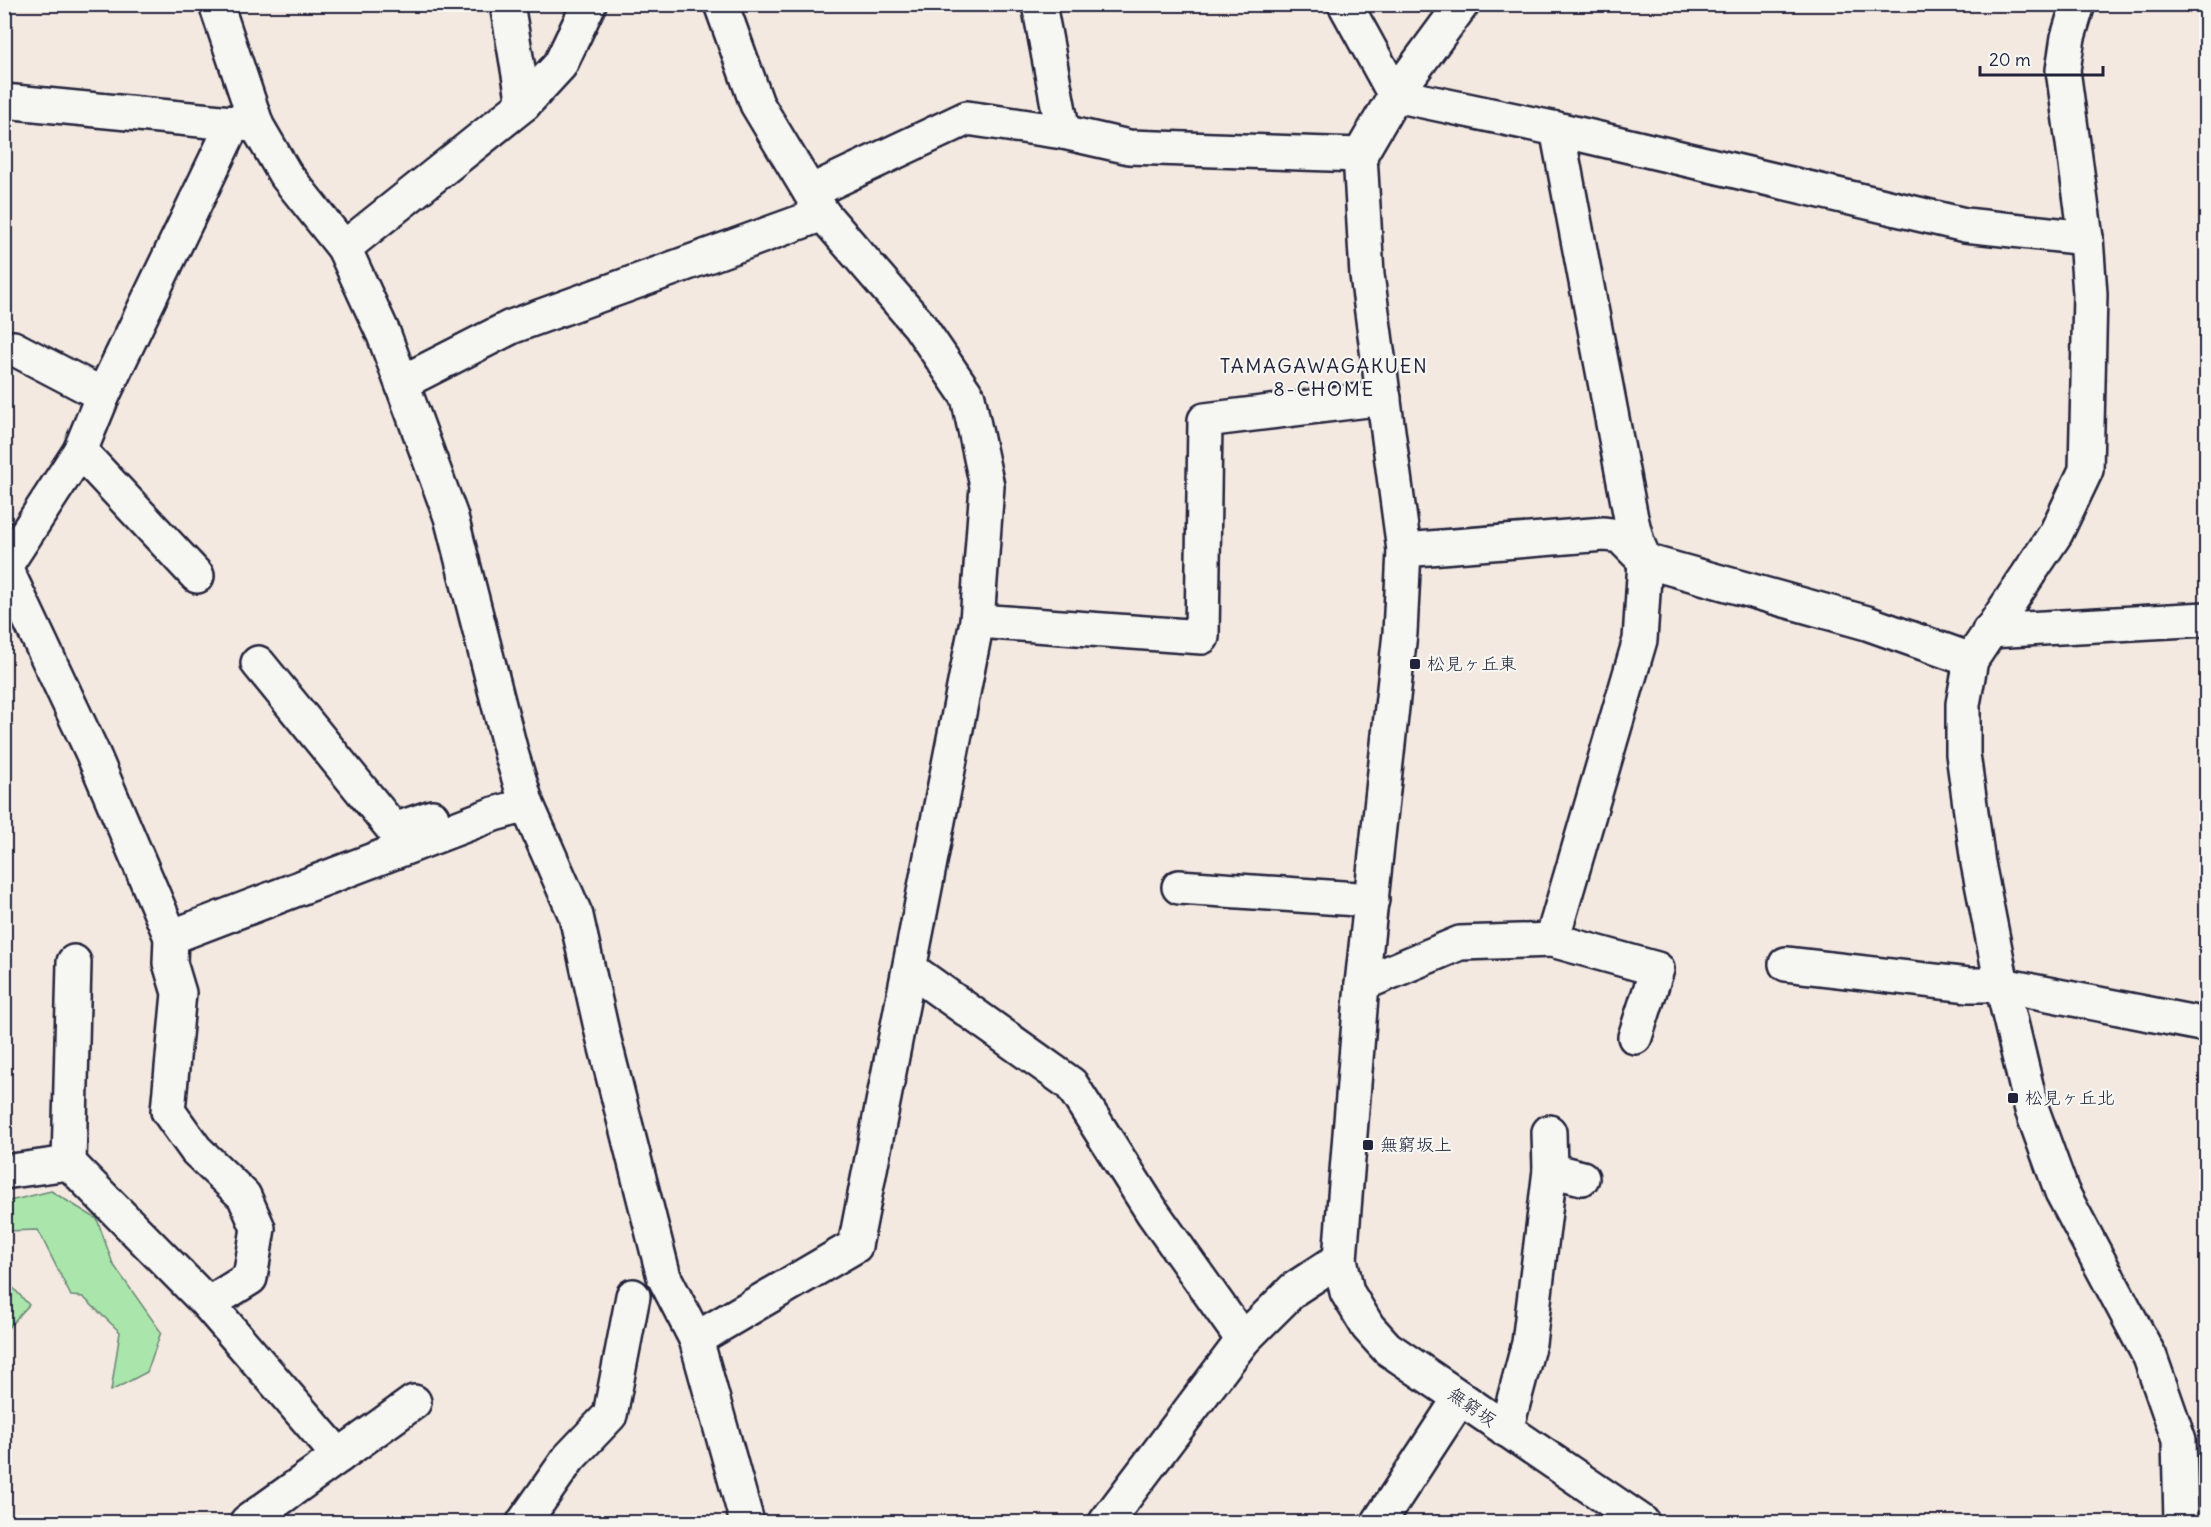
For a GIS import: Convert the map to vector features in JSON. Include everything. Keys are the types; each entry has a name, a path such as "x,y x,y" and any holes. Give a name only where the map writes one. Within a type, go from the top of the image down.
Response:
{"street":[{"path":"216,4 245,124 344,248 403,382 452,517 512,756 525,795 576,916 602,1032 664,1277 696,1339 747,1522"},
{"path":"507,4 524,104"},
{"path":"344,248 524,104 560,65 589,4"},
{"path":"696,1339 855,1246 977,621 987,486 968,397 919,325 816,203 757,104 722,4"},
{"path":"1039,4 1063,132"},
{"path":"1345,4 1395,95 1557,129 1965,225 2086,238"},
{"path":"403,382 511,327 816,203 967,118 1063,132 1129,147 1360,155 1395,95 1462,4"},
{"path":"2078,4 2068,37 2063,70 2086,238 2090,294 2086,470 2056,533 1971,660 1963,704 1963,754 1978,863 2002,986 2032,1110 2062,1192 2150,1357 2179,1440 2181,1522"},
{"path":"4,101 245,124"},
{"path":"208,1304 250,1278 258,1228 244,1196 196,1150 168,1111 179,993 170,963 171,937 93,754 5,567 80,451 103,395 245,124"},
{"path":"1552,940 1640,640 1645,561 1631,518 1557,129"},
{"name":"無窮坂","path":"1360,155 1366,275 1404,550 1400,633 1362,984 1340,1259 1347,1292 1368,1327 1387,1348 1642,1522"},
{"path":"13,348 103,395"},
{"path":"977,621 1202,637 1205,420 1384,398"},
{"path":"80,451 197,576"},
{"path":"1404,550 1604,534 1620,536 1645,561 1867,623 1971,660"},
{"path":"1989,632 2206,619"},
{"path":"258,663 394,830 525,795"},
{"path":"171,937 483,818 525,795"},
{"path":"1179,887 1372,900"},
{"path":"1362,984 1460,944 1552,940 1657,969 1635,1037"},
{"path":"74,962 69,1163 208,1304 339,1456"},
{"path":"1786,964 1969,985 2002,986 2206,1025"},
{"path":"910,969 1071,1084 1153,1213 1243,1340"},
{"path":"1506,1430 1529,1343 1550,1170 1549,1132"},
{"path":"4,1172 69,1163"},
{"path":"1550,1170 1582,1178"},
{"path":"1106,1522 1243,1340 1294,1289 1340,1259"},
{"path":"524,1522 569,1458 609,1415 633,1296"},
{"path":"1379,1522 1460,1398"},
{"path":"247,1522 414,1402"}],"green space":[{"path":"51,1191 97,1219 113,1264 161,1332 147,1372 111,1391 120,1332 83,1297 71,1296 38,1230 5,1231 5,1202"},
{"path":"5,1279 29,1305 5,1331"}],"place":[{"name":"松見ヶ丘東","path":"1415,664"},
{"name":"松見ヶ丘北","path":"2013,1098"},
{"name":"無窮坂上","path":"1368,1145"}],"district":[{"name":"TAMAGAWAGAKUEN 8-CHOME","path":"1324,378"}]}
